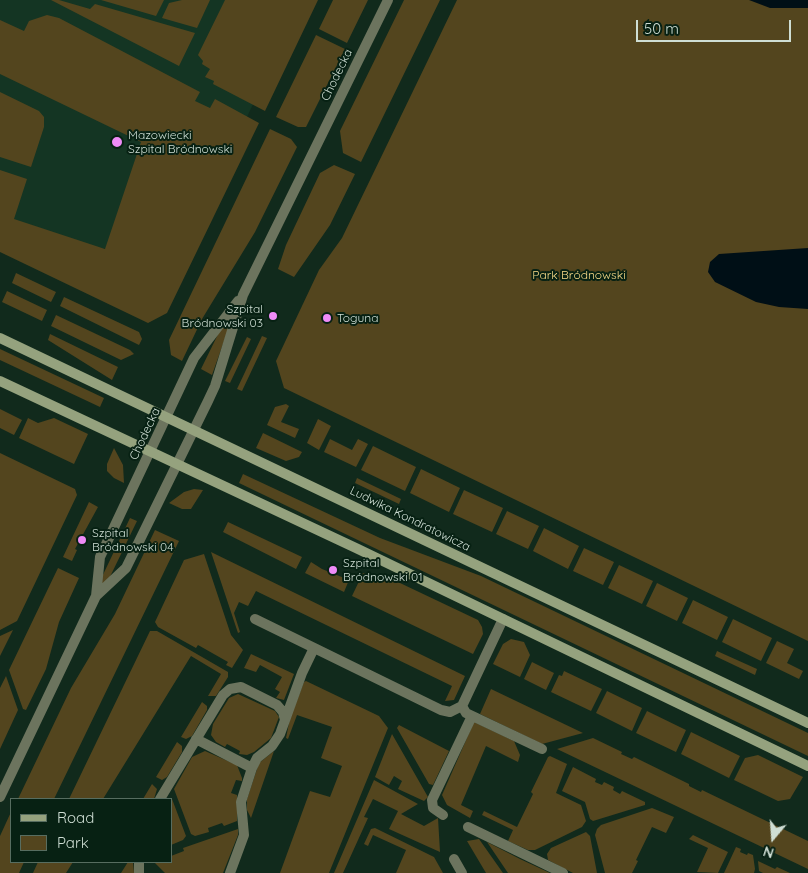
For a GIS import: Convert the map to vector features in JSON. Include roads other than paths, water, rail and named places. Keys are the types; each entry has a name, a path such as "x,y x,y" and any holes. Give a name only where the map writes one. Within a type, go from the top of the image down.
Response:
{"main road":[{"name":"Ludwika Kondratowicza","path":"0,338 808,723"},
{"path":"0,381 503,619 808,766"}],"street":[{"name":"Chodecka","path":"96,596 126,568 175,464 215,386 243,295 388,0"},
{"name":"Chodecka","path":"0,797 96,596 100,557 194,358 243,295"},
{"path":"255,619 441,710 454,711 462,706 503,619"},
{"path":"230,873 244,835 241,802 252,768 257,758 275,742 314,648"},
{"path":"161,798 223,695 234,687 242,686 277,705 284,712 285,720"},
{"path":"462,706 464,712 542,749"},
{"path":"443,815 433,808 432,800 472,716"},
{"path":"196,740 252,768"},
{"path":"468,827 563,873"},
{"path":"454,859 462,873"}],"place":[{"name":"Mazowiecki Szpital Bródnowski","path":"117,142"},
{"name":"Szpital Bródnowski 03","path":"273,316"},
{"name":"Toguna","path":"327,318"},
{"name":"Szpital Bródnowski 04","path":"82,540"},
{"name":"Szpital Bródnowski 01","path":"333,570"}],"park label":[{"name":"Park Bródnowski","path":"579,275"}]}
